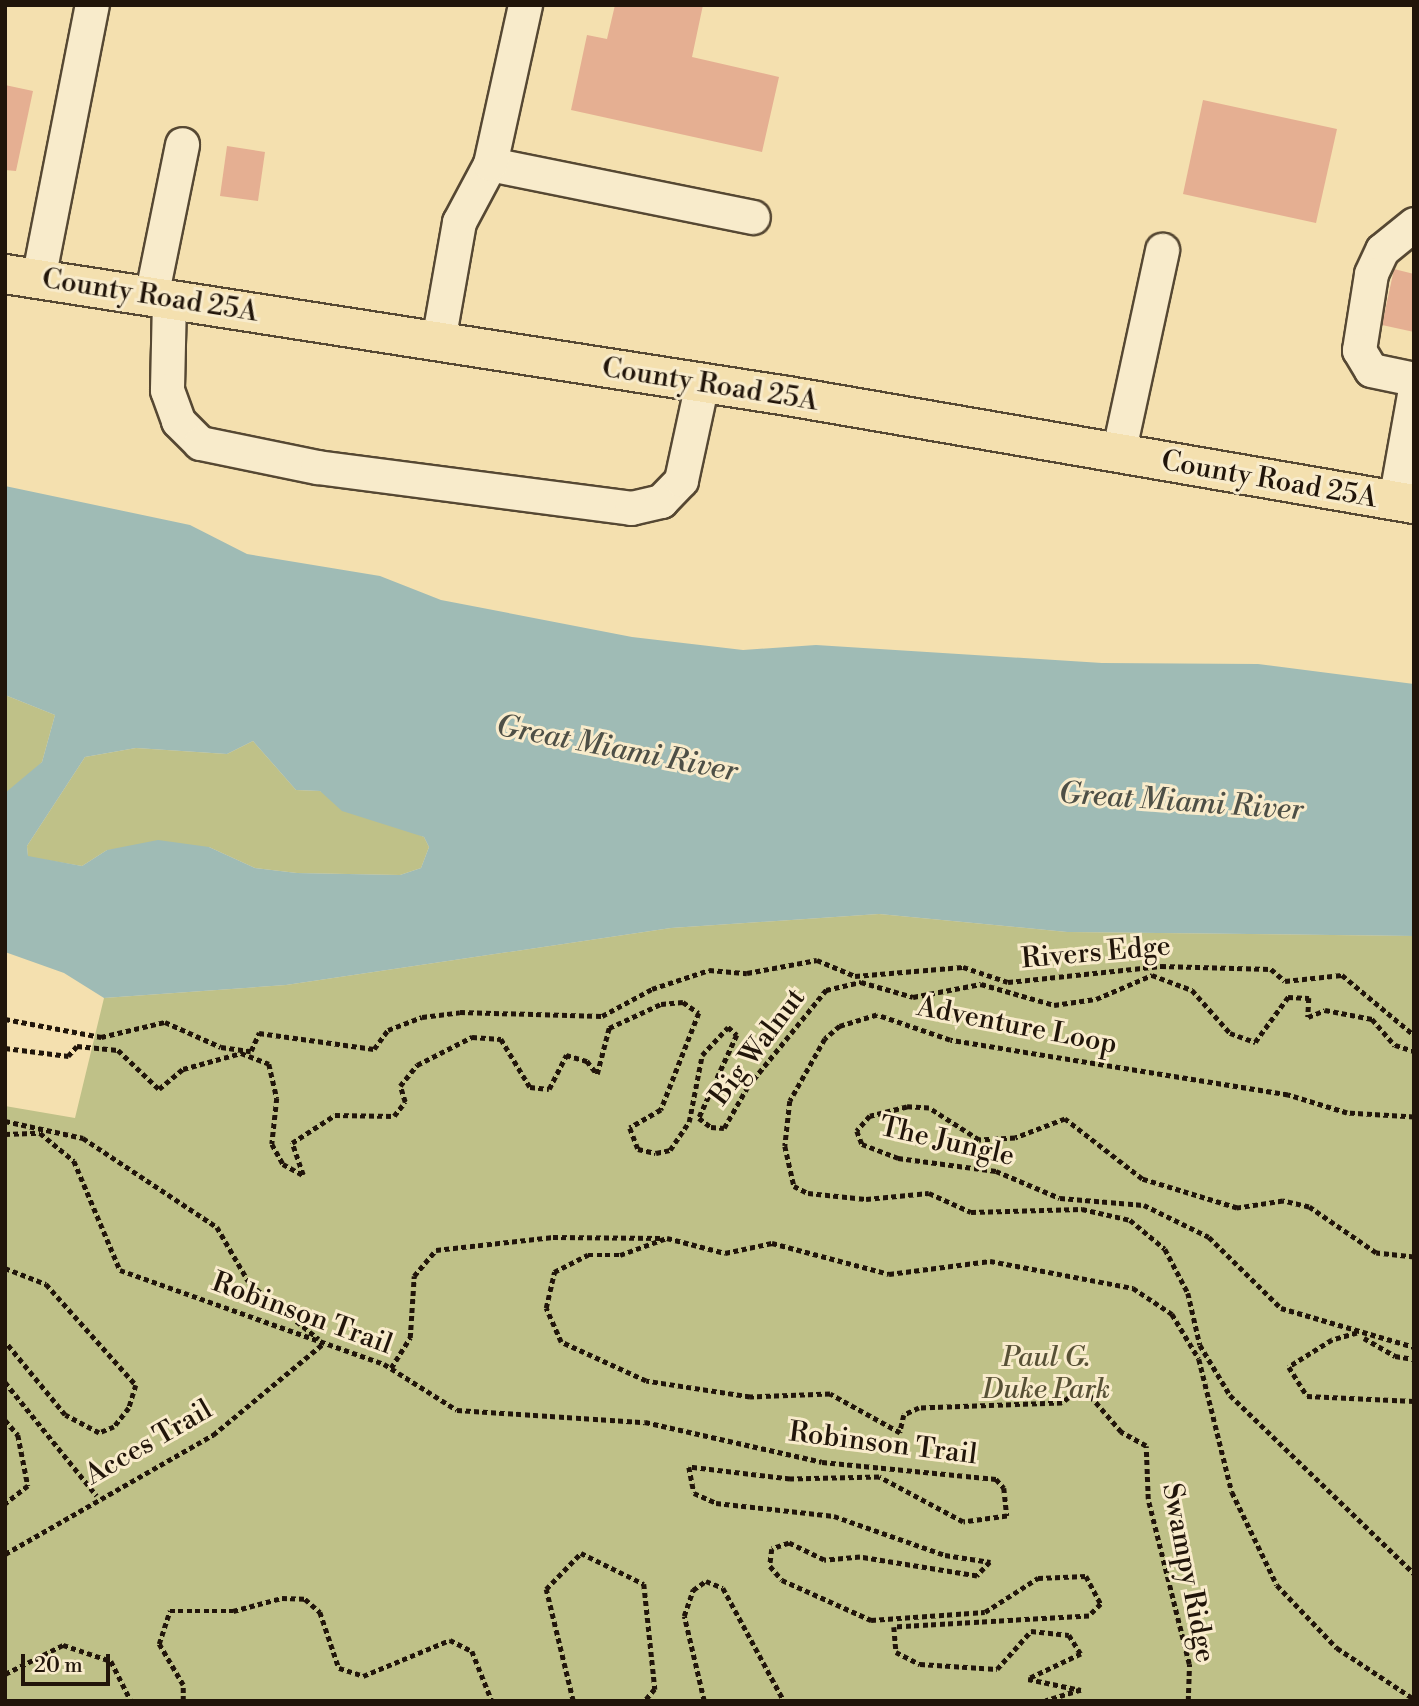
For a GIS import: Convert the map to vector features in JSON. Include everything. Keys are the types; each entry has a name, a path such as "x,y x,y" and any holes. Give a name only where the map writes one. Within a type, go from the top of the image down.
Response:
{"main road":[{"name":"County Road 25A","path":"22,276 702,383 1404,503"}],"lane":[{"path":"22,276 92,5"},
{"path":"438,341 458,222 490,164 525,5"},
{"path":"182,144 160,298 167,390 178,421 200,443 304,465 631,508 661,501 681,480 702,383"},
{"path":"490,164 753,217"},
{"path":"1414,224 1382,250 1371,274 1359,350 1371,370 1414,379"},
{"path":"1118,454 1162,250"},
{"path":"1404,503 1414,394"}],"path":[{"name":"Rivers Edge","path":"5,1019 101,1037 168,1023 220,1047 251,1051 259,1033 374,1049 388,1030 422,1017 460,1012 602,1016 652,989 709,970 747,973 817,960 855,976 963,967 1007,982 1161,966 1271,969 1285,981 1342,975 1414,1035"},
{"name":"Big Walnut","path":"5,1048 68,1056 78,1046 118,1050 159,1089 183,1069 241,1053 269,1064 277,1097 272,1144 283,1164 303,1175 292,1143 335,1115 394,1116 405,1102 400,1086 416,1065 472,1037 501,1039 530,1087 549,1089 566,1055 587,1061 597,1074 609,1028 661,1004 683,1002 699,1013 661,1111 630,1128 638,1149 656,1153 670,1150 689,1122 702,1055 728,1027 737,1035 699,1118 711,1127 724,1128 748,1086 827,990 861,982 913,997 981,984 1055,1005 1096,999 1152,975 1192,990 1230,1033 1255,1042 1287,997 1309,998 1308,1017 1325,1010 1372,1019 1395,1045 1414,1051"},
{"name":"Adventure Loop","path":"1414,1117 1347,1113 1288,1095 950,1040 877,1015 840,1026 825,1039 790,1101 785,1146 793,1186 808,1193 866,1199 929,1193 971,1212 1082,1209 1130,1220 1165,1249 1188,1293 1200,1345 1230,1395 1414,1573"},
{"name":"The Jungle","path":"1414,1257 1376,1253 1310,1208 1283,1201 1237,1208 1142,1179 1065,1119 1015,1138 979,1140 929,1108 907,1107 870,1116 857,1131 862,1144 898,1158 996,1171 1060,1198 1144,1205 1209,1237 1281,1308 1357,1333 1414,1347"},
{"path":"5,1121 83,1138 217,1227 250,1284 322,1342"},
{"name":"Robinson Trail","path":"5,1134 40,1133 74,1161 120,1270 394,1369 457,1410 645,1422 822,1462 996,1479 1004,1488 1007,1516 963,1522 879,1477 790,1479 689,1467 694,1493 716,1503 834,1516 945,1555 990,1562 977,1576 860,1557 824,1560 789,1544 772,1549 770,1566 782,1580 872,1620 985,1612 1038,1578 1086,1576 1101,1604 1089,1616 894,1628 896,1652 920,1664 997,1669 1031,1631 1069,1635 1081,1654 1028,1679 1081,1690 1046,1701"},
{"path":"394,1369 410,1338 414,1276 436,1250 553,1237 667,1238"},
{"name":"Swampy Ridge","path":"1188,1701 1189,1664 1148,1499 1146,1446 1121,1432 1082,1387 1062,1403 919,1408 904,1415 900,1433 830,1394 750,1397 646,1381 561,1342 545,1308 554,1272 588,1255 620,1255 667,1238 725,1252 772,1243 889,1274 990,1261 1133,1288 1172,1314 1199,1359 1232,1492 1277,1585 1337,1648 1414,1699"},
{"path":"5,1268 46,1284 136,1385 129,1408 114,1427 99,1433 76,1421 5,1342"},
{"path":"1357,1333 1332,1340 1289,1367 1307,1396 1414,1401"},
{"name":"The Jungle","path":"1357,1333 1395,1356 1414,1359"},
{"name":"Acces Trail","path":"5,1554 97,1496 213,1435 322,1342"},
{"path":"5,1382 97,1496"},
{"path":"5,1420 18,1435 28,1486 5,1504"},
{"path":"573,1701 546,1588 581,1553 644,1584 655,1689 645,1701"},
{"path":"704,1701 684,1616 693,1590 706,1581 723,1588 784,1701"},
{"path":"183,1701 183,1685 159,1644 170,1611 233,1611 282,1598 305,1600 320,1612 339,1668 363,1676 450,1640 472,1651 492,1701"},
{"path":"5,1674 63,1645 111,1661 131,1701"}],"green space":[{"path":"5,695 55,715 42,762 12,794 5,793"},
{"path":"253,741 296,790 320,791 424,837 429,847 421,868 400,875 297,873 255,868 209,847 107,850 82,866 28,857 27,846 85,757 136,748 227,754"},
{"name":"Paul G. Duke Park","path":"879,914 1067,932 1414,936 1414,1701 5,1701 5,1106 75,1118 104,998 286,985 671,928"}],"water":[{"name":"Great Miami River","path":"5,486 190,525 247,554 380,576 441,600 632,637 743,650 816,645 1102,663 1258,664 1414,684 1414,936 1067,932 879,914 671,928 286,985 104,998 64,973 5,952 5,793 42,762 55,715 5,695","holes":["253,741 296,790 320,791 342,811 424,837 429,847 421,868 400,875 297,873 255,868 209,847 158,840 107,850 82,866 28,856 27,846 85,757 136,748 227,754"]}],"building":[{"path":"615,5 703,5 692,57 779,77 762,152 571,110 587,35 607,39"},
{"path":"5,85 33,91 16,171 5,170"},
{"path":"1203,100 1337,129 1316,223 1183,194"},
{"path":"227,146 265,152 258,201 220,196"},
{"path":"1394,269 1414,274 1414,332 1382,325"}]}
